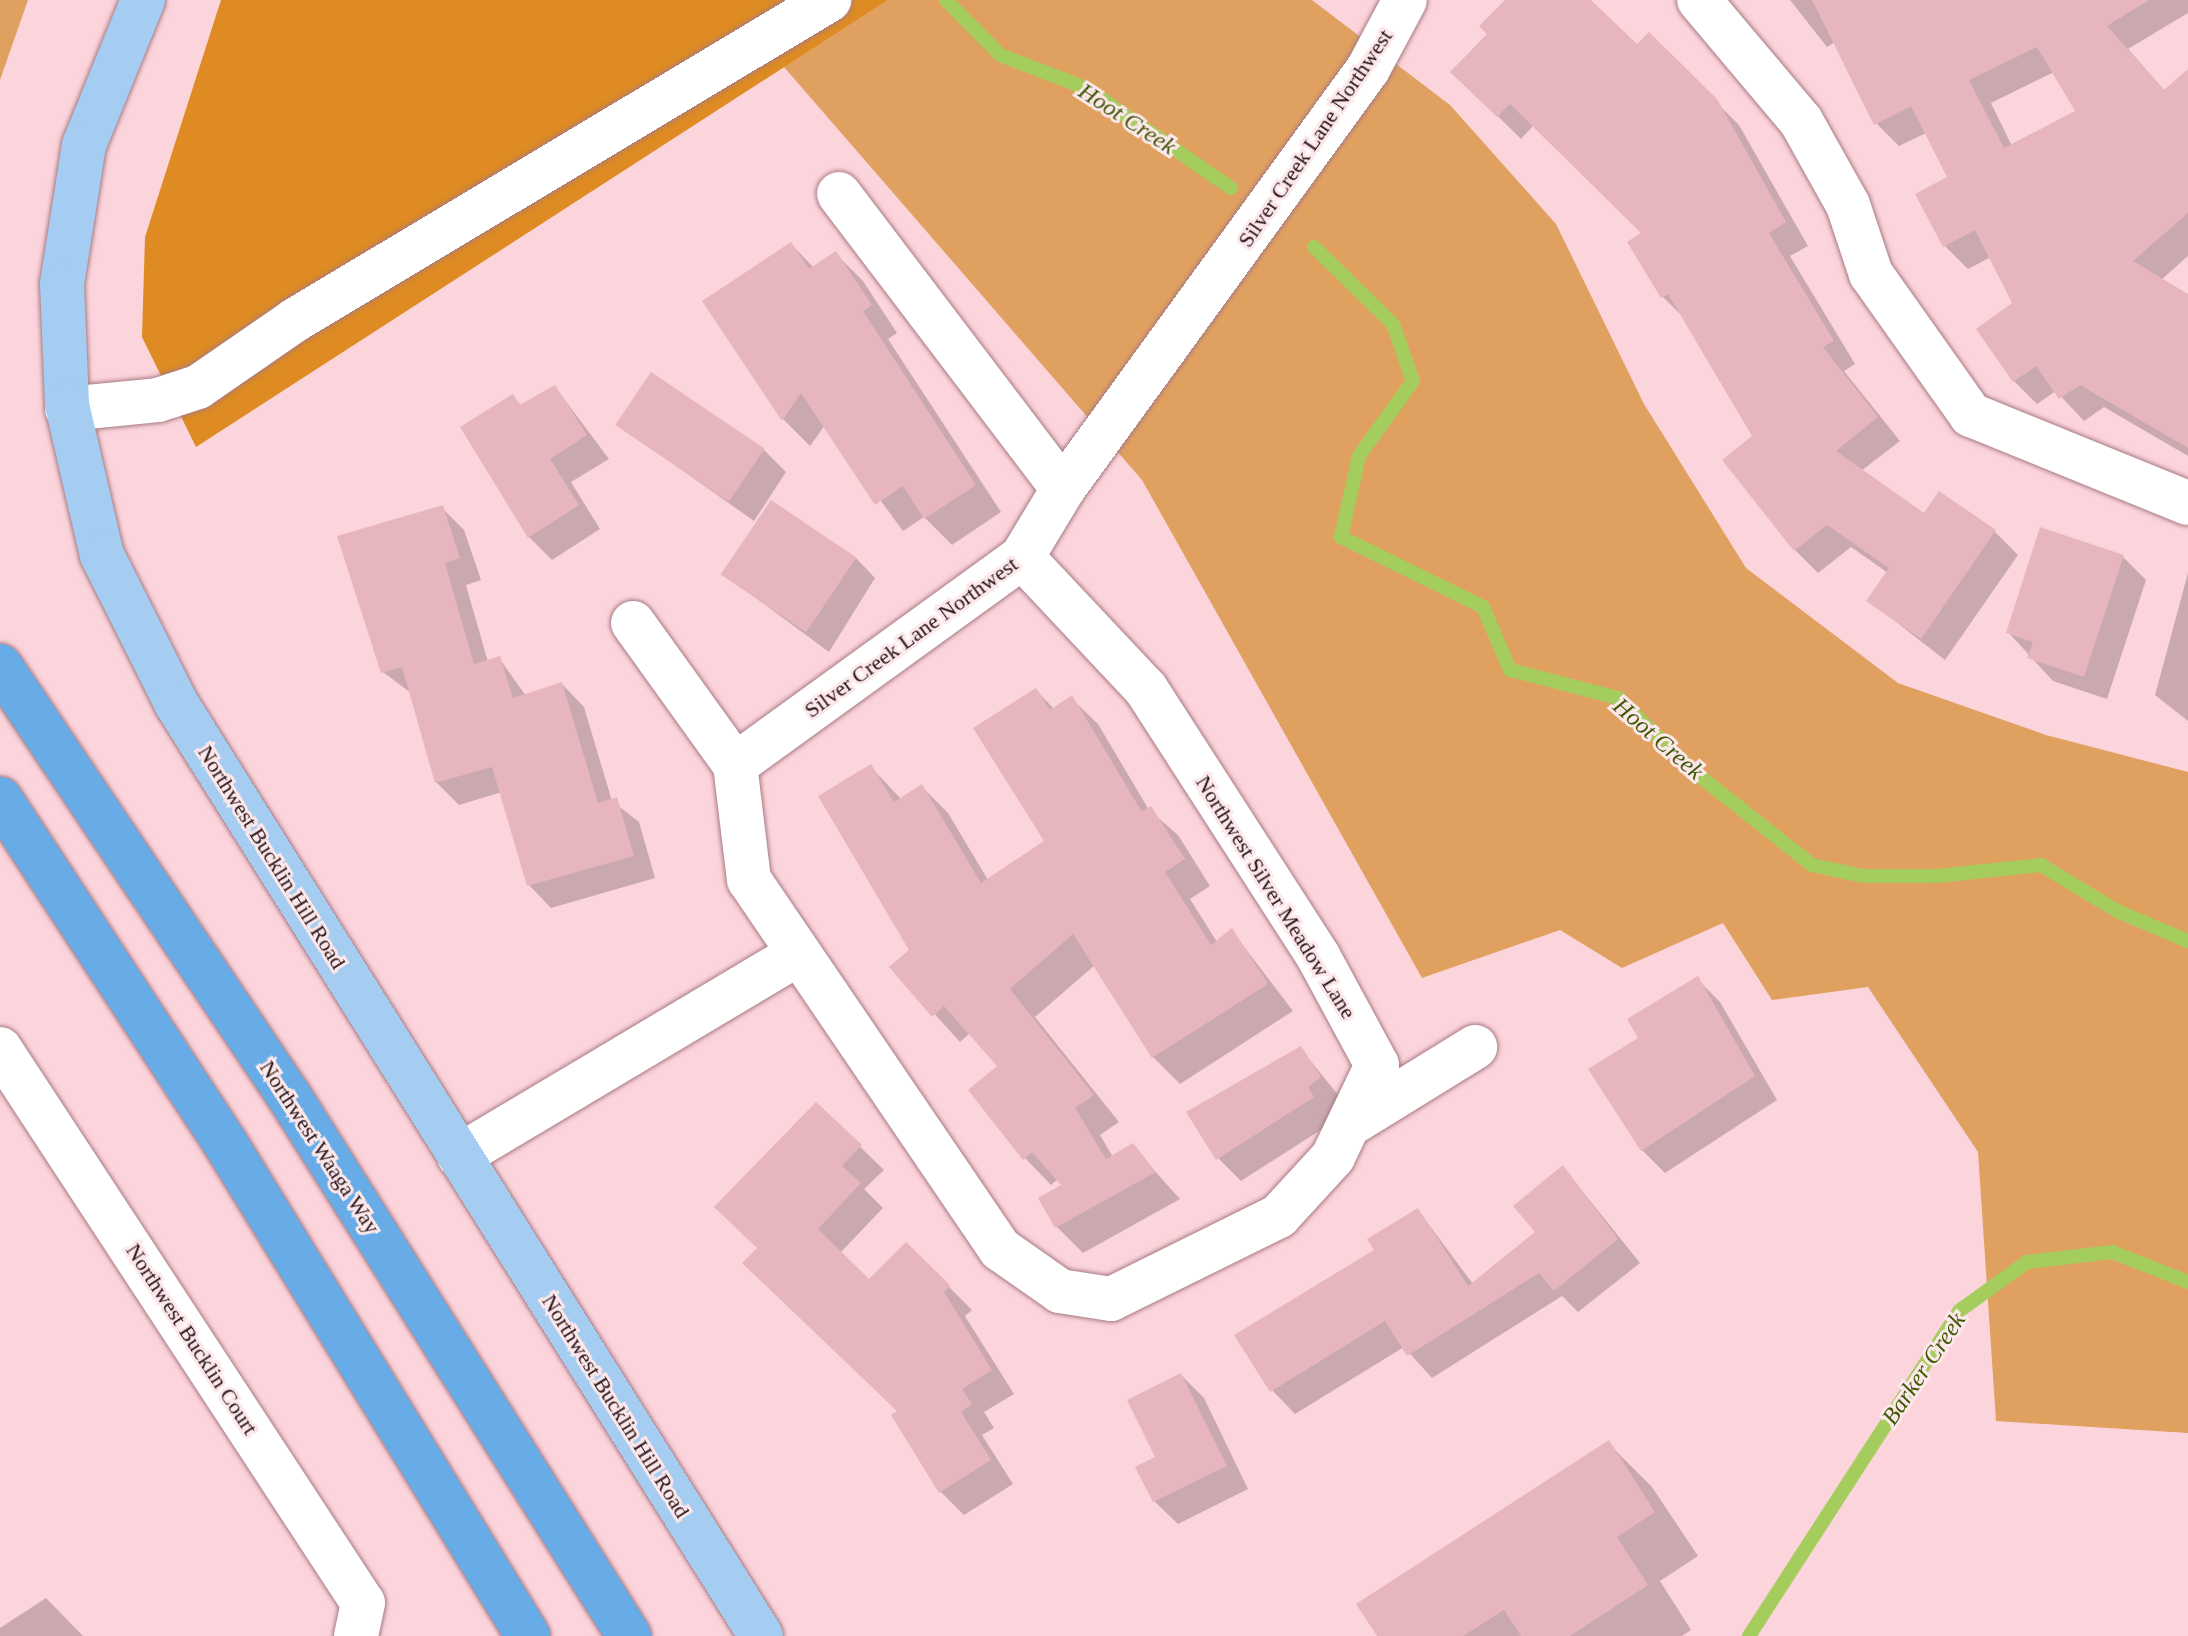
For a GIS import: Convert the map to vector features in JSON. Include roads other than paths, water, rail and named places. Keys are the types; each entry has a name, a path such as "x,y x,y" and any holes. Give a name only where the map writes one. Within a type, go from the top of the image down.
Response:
{"highway":[{"name":"Northwest Waaga Way","path":"0,666 289,1096 629,1636"},
{"path":"0,799 227,1146 528,1636"}],"main road":[{"name":"Northwest Bucklin Hill Road","path":"143,0 103,91 69,212 62,284 67,409 86,506 135,630 459,1156 761,1636"}],"street":[{"path":"67,409 158,400 198,387 295,320 829,0"},
{"name":"Silver Creek Lane Northwest","path":"735,765 1022,557 1063,489 1267,213 1368,69 1405,0"},
{"path":"1699,0 1801,121 1848,205 1871,274 1971,415 2081,466 2188,503"},
{"path":"839,194 1063,489"},
{"name":"Northwest Silver Meadow Lane","path":"794,956 1000,1249 1060,1291 1111,1299 1279,1216 1357,1120 1377,1065 1318,956 1146,689 1022,557"},
{"path":"459,1156 794,956 749,880 735,765 633,623"},
{"path":"1357,1120 1475,1047"},
{"name":"Northwest Bucklin Court","path":"0,1049 368,1625"}],"waterway":[{"name":"Hoot Creek","path":"946,0 1000,55 1086,88 1231,188"},
{"name":"Hoot Creek","path":"1314,247 1393,324 1413,381 1359,456 1341,537 1483,607 1510,670 1618,698 1688,767 1812,865 1862,876 1937,876 2041,865 2117,911 2188,941"},
{"name":"Barker Creek","path":"1749,1636 1959,1311 2027,1262 2112,1252 2188,1282"}]}
